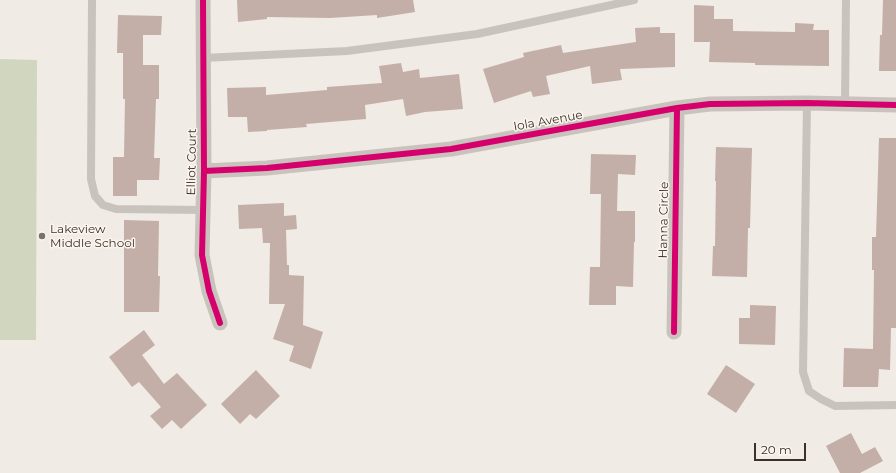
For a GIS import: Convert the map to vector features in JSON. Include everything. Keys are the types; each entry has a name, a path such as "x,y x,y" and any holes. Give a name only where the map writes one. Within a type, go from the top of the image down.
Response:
{"street":[{"name":"Elliot Court","path":"203,0 204,171 202,255 209,291 220,323"},
{"name":"Iola Avenue","path":"204,171 267,168 451,149 677,108 710,104 807,103 896,105"},
{"name":"Hanna Circle","path":"674,332 677,108"}],"lane":[{"path":"92,0 91,179 95,196 103,205 116,209 202,210"},
{"path":"203,58 347,51 477,34 634,0"},
{"path":"844,104 846,0"},
{"path":"807,103 803,372 809,391 820,399 835,406 896,405"}],"green space":[{"path":"0,59 37,60 36,340 0,340"}],"building":[{"path":"237,0 413,0 415,12 377,18 377,15 330,18 267,17 267,19 238,22"},
{"path":"883,0 896,0 896,71 879,71"},
{"path":"694,5 714,6 714,19 733,19 733,31 795,32 795,23 814,24 813,30 829,30 829,66 755,65 755,63 709,62 710,42 694,42"},
{"path":"118,15 162,16 161,35 143,35 143,65 159,65 159,99 156,99 154,158 160,158 159,180 137,180 137,196 113,196 113,157 124,157 125,99 123,99 123,53 117,53"},
{"path":"660,27 660,33 675,33 675,67 620,69 622,80 592,84 590,66 546,76 550,94 533,97 531,91 494,103 483,69 524,57 523,53 561,45 563,53 636,42 635,28"},
{"path":"401,63 403,72 419,69 420,78 459,74 463,109 425,112 406,116 403,99 365,105 366,119 306,124 307,127 248,132 247,117 228,117 227,88 266,87 266,95 327,90 327,87 382,83 379,66"},
{"path":"879,138 896,138 896,328 891,328 890,370 879,369 878,387 843,387 844,348 873,349 874,270 872,270 872,237 876,237"},
{"path":"716,147 752,148 747,277 712,276 713,246 715,246"},
{"path":"591,154 636,155 635,175 618,174 617,211 635,211 635,242 633,287 616,286 616,305 589,305 590,267 600,267 601,194 590,194"},
{"path":"284,203 284,216 296,215 297,229 286,230 287,265 289,265 289,275 304,276 303,325 323,332 311,369 289,361 294,346 273,339 285,304 269,304 270,243 263,243 262,228 239,229 238,205"},
{"path":"124,220 159,221 159,312 124,312"},
{"path":"750,305 776,306 775,345 739,344 739,318 750,318"},
{"path":"144,330 155,345 142,355 164,384 177,373 207,405 181,429 172,420 162,429 150,416 161,407 139,382 132,387 109,357"},
{"path":"726,365 755,384 736,413 707,394"},
{"path":"256,370 280,396 256,419 250,414 240,424 221,404"},
{"path":"851,433 862,454 875,447 883,461 860,473 840,473 826,446"}],"cycle path":[{"path":"203,0 204,171 202,255 209,291 220,323"},
{"path":"204,171 267,168 451,149 677,108 710,104 807,103 896,105"},
{"path":"674,332 677,108"}],"place":[{"name":"Lakeview Middle School","path":"42,236"}]}
